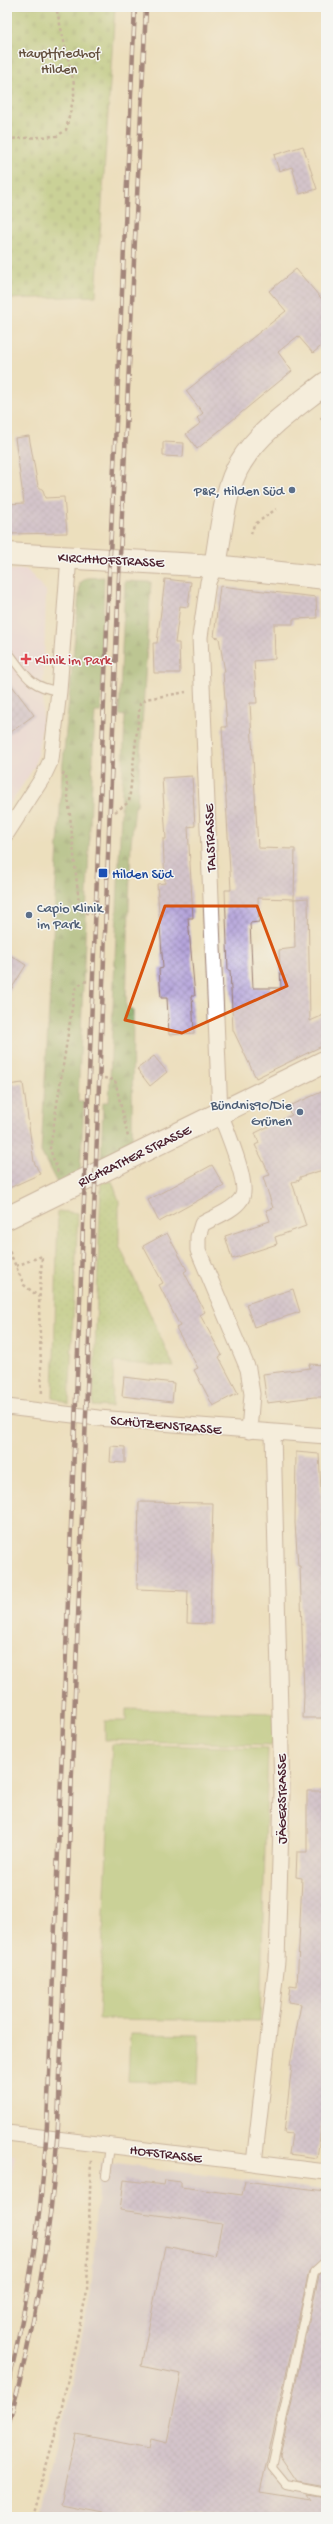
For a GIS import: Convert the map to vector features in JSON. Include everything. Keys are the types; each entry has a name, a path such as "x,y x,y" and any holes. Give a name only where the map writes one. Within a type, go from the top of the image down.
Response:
{"main road":[{"path":"215,566 229,492 240,462 263,435 326,384"},
{"name":"KIRCHHOFSTRASSE","path":"7,554 69,556 215,566 326,578"},
{"name":"RICHRATHER STRASSE","path":"7,1218 326,1061"}],"street":[{"path":"7,833 44,777 51,760 59,691 69,556"},
{"name":"TALSTRASSE","path":"215,566 207,588 200,638 220,1113 244,1185 242,1198 236,1205 202,1224 198,1237 198,1250 248,1369 252,1394 249,1432"},
{"name":"SCHÜTZENSTRASSE","path":"7,1407 249,1432 326,1436"},
{"name":"JÄGERSTRASSE","path":"254,2163 277,1961 282,1800 273,1433"},
{"name":"HOFSTRASSE","path":"7,2133 326,2172"}],"lane":[{"path":"7,650 35,685 43,689 59,691"},
{"path":"106,2176 110,2146"},
{"path":"326,2261 314,2272 272,2467 286,2484 326,2492"}],"path":[{"path":"7,140 57,136 66,130 74,96 74,84 56,7"},
{"path":"321,418 326,424"},
{"path":"251,534 254,525 276,509"},
{"path":"115,812 129,802 140,704 146,699 191,691"},
{"path":"58,768 66,776 79,904 86,913 92,914"},
{"path":"60,1178 50,1149 51,1142 75,989 83,982 89,981"},
{"path":"104,1078 115,1080 129,1138"},
{"path":"7,1246 24,1285 40,1297"},
{"path":"16,1266 42,1256 40,1297 43,1403"},
{"path":"32,2517 59,2420 87,2291 91,2160"}],"highlighted area":[{"path":"165,906 257,906 287,986 182,1033 125,1020"}],"shaded area":[{"name":"Klinik im Park","path":"26,569 46,591 42,728 35,766 7,809 7,570"},
{"path":"7,2154 15,2155 7,2204"},
{"path":"100,2162 326,2190 326,2517 37,2517 68,2401 91,2292"}],"green space":[{"name":"Hauptfriedhof Hilden","path":"7,7 115,7 96,296 7,299"},
{"path":"104,577 101,712 95,712 78,1102 84,1102 80,1173 57,1183 41,1152 62,772 80,583 86,578"},
{"path":"125,581 151,582 137,806 135,807 131,844 126,1008 133,1009 132,1148 101,1164 103,1102 109,1102 125,716 119,715"},
{"path":"112,1181 119,1201 119,1245 174,1367 114,1362 112,1407 93,1406 101,1183"},
{"path":"58,1211 78,1213 69,1404 53,1397"},
{"path":"126,1709 274,1713 273,1745 105,1740 105,1721 126,1721"},
{"path":"112,1744 268,1748 260,2021 99,2019"},
{"path":"130,2034 200,2035 198,2083 128,2081"}],"building":[{"path":"303,146 317,189 300,194 292,167 279,171 274,155"},
{"path":"296,269 326,304 326,342 313,353 298,336 278,352 292,371 197,449 186,434 201,423 197,418 203,413 186,391 286,311 269,291"},
{"path":"29,436 38,486 43,490 45,498 64,497 67,533 7,534 7,504 24,503 15,438"},
{"path":"163,442 184,443 183,457 163,456"},
{"path":"165,579 191,582 188,607 180,606 175,643 179,643 180,673 154,673 153,643 157,643"},
{"path":"220,586 316,597 317,618 293,619 293,624 274,624 275,659 254,661 257,703 250,703 258,848 295,849 294,899 308,898 310,1021 326,1014 326,1044 256,1078 233,1030 230,970 228,970 225,890 231,890 222,727 227,727 223,672 225,672 219,638 214,637","holes":["258,898 294,899 295,948 279,950 281,988 253,988 250,923 259,922"]},
{"path":"7,679 34,715 7,735"},
{"path":"192,776 195,826 188,827 193,918 188,918 195,996 192,996 194,1033 169,1035 167,998 161,998 159,969 163,968 157,884 165,883 163,839 166,839 162,778"},
{"path":"7,953 26,965 7,996"},
{"path":"154,1056 167,1072 150,1086 137,1069"},
{"path":"23,1083 34,1162 40,1174 7,1189 7,1085"},
{"path":"326,1090 326,1169 300,1177 300,1180 292,1182 306,1226 275,1237 277,1244 232,1259 225,1236 270,1221 266,1210 273,1208 263,1177 270,1175 255,1145 259,1143 255,1133 292,1115 285,1108"},
{"path":"212,1165 224,1186 159,1222 148,1200"},
{"path":"167,1233 187,1270 184,1272 205,1312 200,1315 222,1355 219,1357 238,1393 213,1406 194,1370 198,1368 176,1328 180,1326 159,1285 163,1283 143,1246"},
{"path":"293,1289 300,1312 254,1327 246,1304"},
{"path":"309,1364 326,1365 326,1397 314,1397 267,1403 263,1374 310,1368"},
{"path":"124,1377 174,1383 172,1402 122,1396"},
{"path":"111,1446 125,1447 125,1463 110,1462"},
{"path":"296,1452 319,1454 326,1580 326,1718 303,1718 304,1695 300,1566 298,1566 295,1523"},
{"path":"139,1502 213,1503 210,1624 187,1623 188,1591 137,1589"},
{"path":"307,1791 326,1791 326,2095 317,2158 289,2154 292,2134 284,2133 292,2065 290,2065 301,2004 288,2002 290,1986 297,1987 302,1878 296,1877 297,1852 307,1852"},
{"path":"124,2180 164,2185 165,2180 181,2182 181,2187 242,2195 245,2181 326,2191 326,2256 309,2271 260,2492 311,2500 307,2494 326,2497 326,2517 101,2517 102,2512 61,2504 76,2434 149,2448 151,2439 167,2443 181,2374 141,2366 165,2246 215,2256 222,2224 120,2210"},
{"path":"326,2268 326,2486 297,2481 280,2456 319,2275"}],"railway":[{"path":"7,2389 28,2291 42,2192 47,2125 109,576 135,7"},
{"path":"7,2430 26,2355 41,2279 47,2241 58,2126 119,577 146,7"}],"place":[{"name":"P&R, Hilden Süd","path":"292,490"},
{"name":"Klinik im Park","path":"26,659"},
{"name":"Hilden Süd","path":"103,873"},
{"name":"Capio Klinik im Park","path":"29,915"},
{"name":"Bündnis90/Die Grünen","path":"300,1112"}]}
